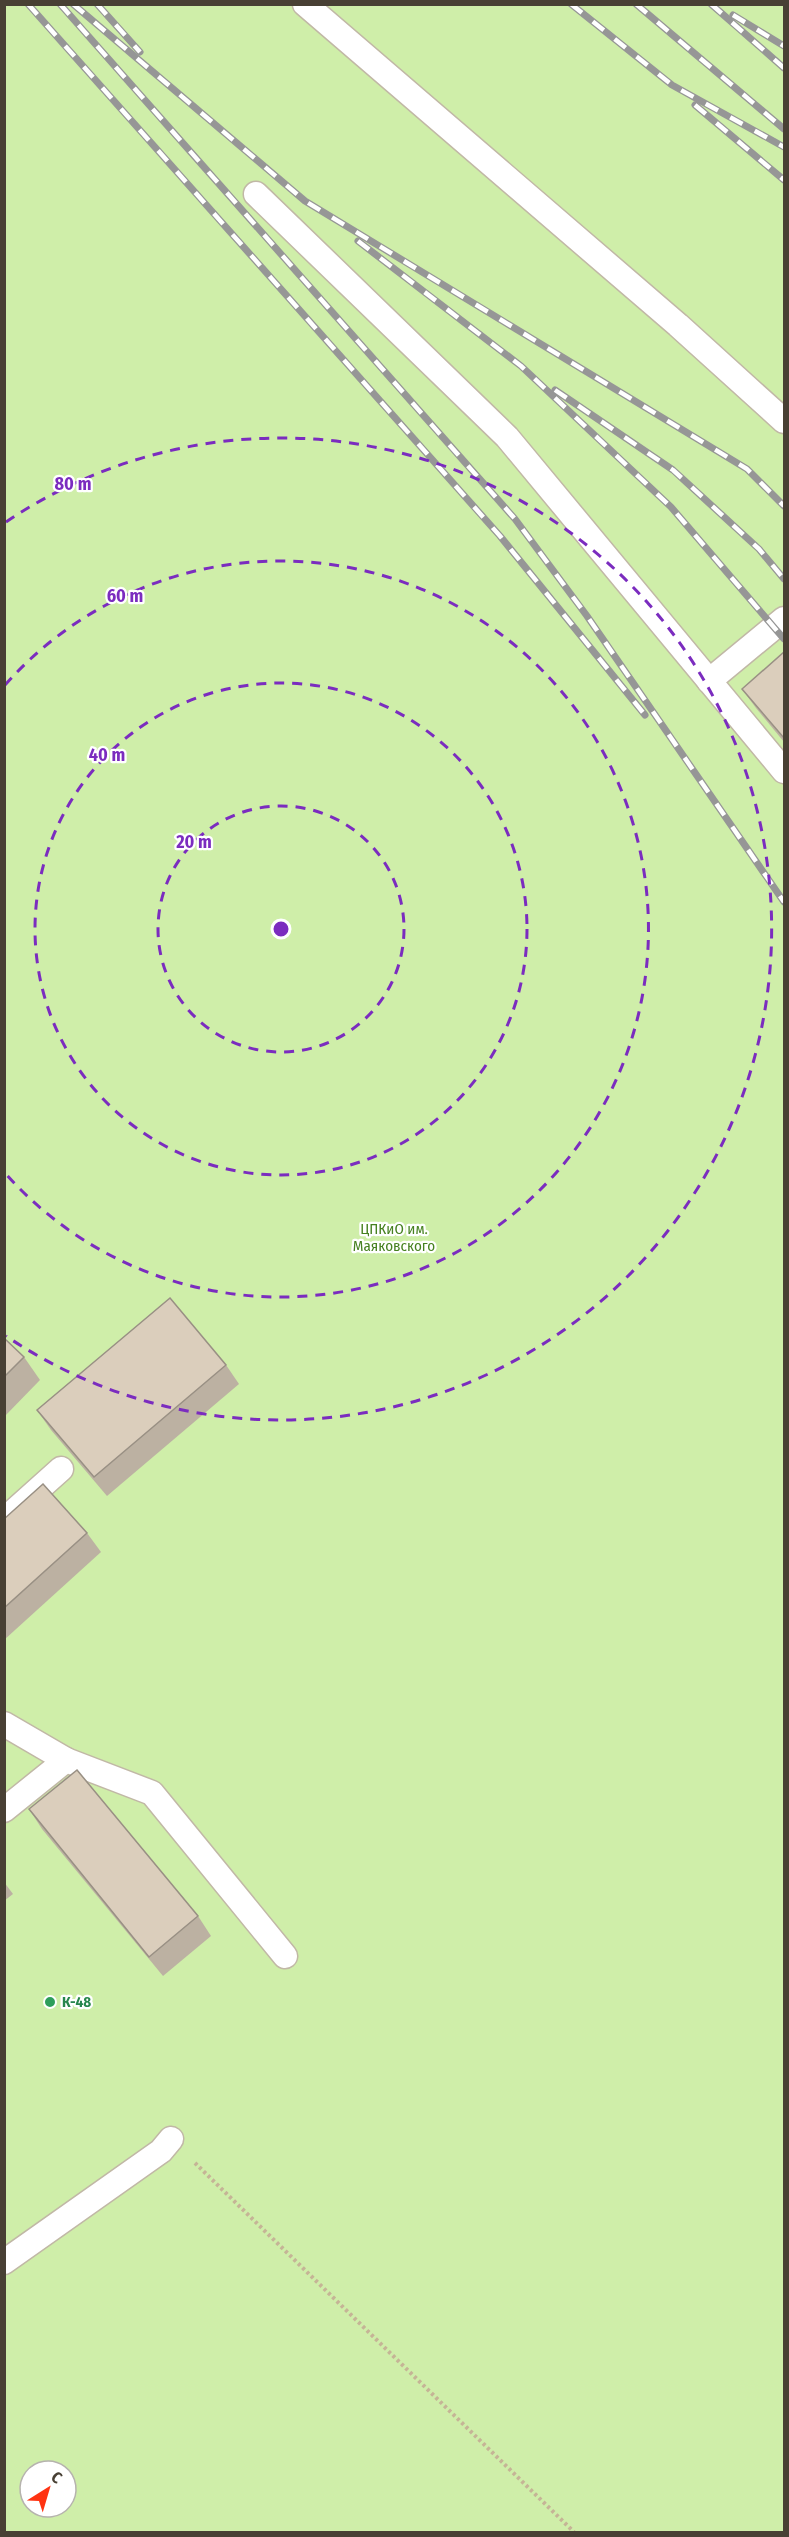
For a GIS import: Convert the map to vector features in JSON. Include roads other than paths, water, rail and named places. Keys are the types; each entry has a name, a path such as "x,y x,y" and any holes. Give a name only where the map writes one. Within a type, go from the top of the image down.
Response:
{"lane":[{"path":"306,4 669,317 784,421"},
{"path":"256,194 507,437 784,771"},
{"path":"709,681 784,619"},
{"path":"4,1520 61,1468"},
{"path":"4,1724 66,1760 152,1793 285,1956"},
{"path":"4,1810 66,1760"},
{"path":"4,2262 161,2151 171,2139"}],"railway":[{"path":"28,4 500,536 645,715"},
{"path":"60,4 515,519 587,616 784,902"},
{"path":"73,4 305,201 747,469 784,506"},
{"path":"97,4 140,52"},
{"path":"571,4 672,85 784,147"},
{"path":"636,4 784,129"},
{"path":"711,4 784,68"},
{"path":"733,15 784,46"},
{"path":"695,105 784,180"},
{"path":"358,241 521,366 671,507 784,639"},
{"path":"555,390 673,470 759,549 784,579"}],"place":[{"name":"К-48","path":"50,2002"}],"park label":[{"name":"ЦПКиО им. Маяковского","path":"394,1238"}]}
